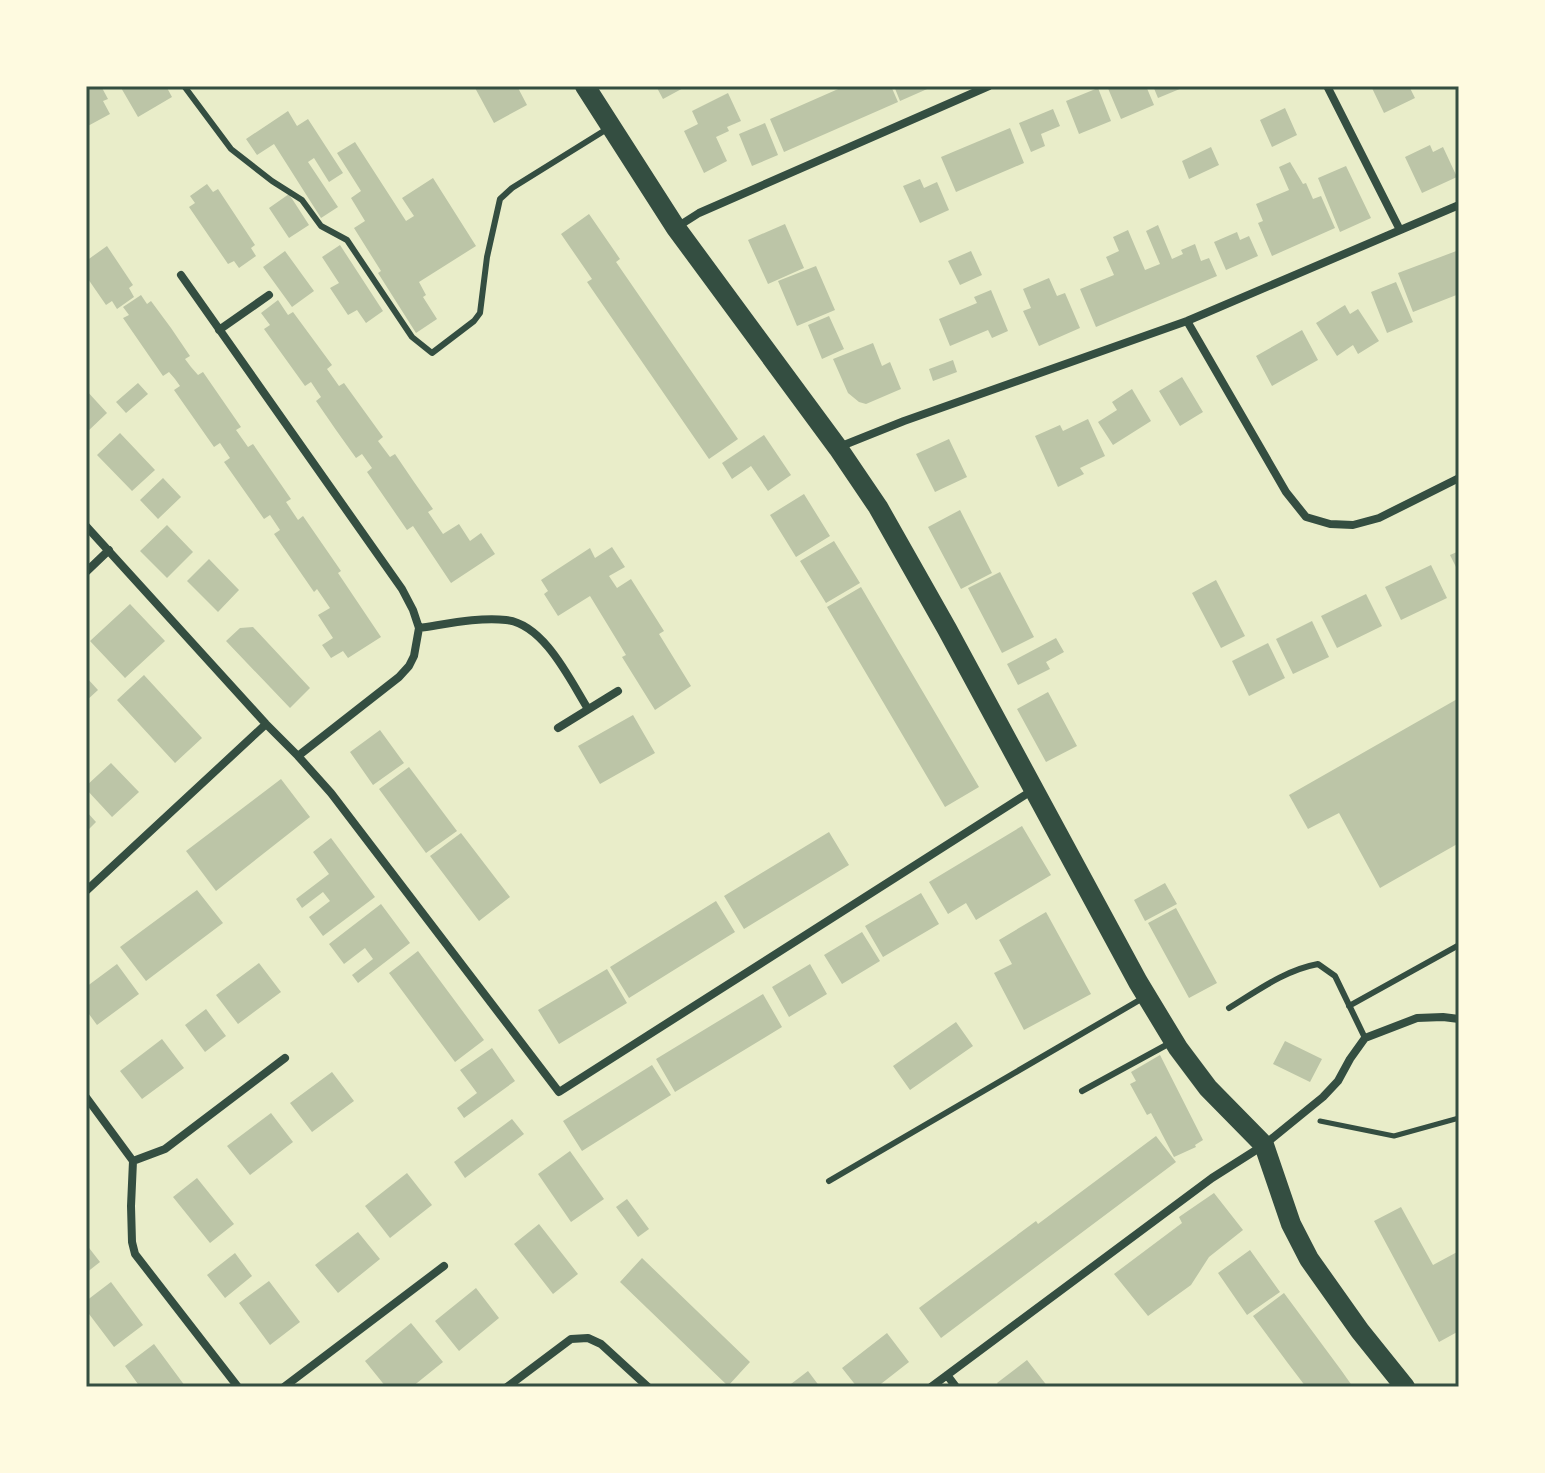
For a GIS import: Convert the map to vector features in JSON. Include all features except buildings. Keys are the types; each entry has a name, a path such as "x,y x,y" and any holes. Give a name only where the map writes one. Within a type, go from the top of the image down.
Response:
{"main road":[{"path":"585,86 676,228 838,448 892,532 1147,996 1208,1088 1264,1145 1279,1192 1303,1249 1351,1318 1405,1387"}],"street":[{"path":"676,228 699,213 989,86"},
{"path":"1327,86 1400,230"},
{"path":"838,448 904,421 1187,321 1459,205"},
{"path":"181,275 402,589 419,628 414,656 399,677 298,756"},
{"path":"219,330 269,295"},
{"path":"1187,321 1286,492 1306,517 1330,524 1353,525 1379,518 1459,478"},
{"path":"86,526 331,793 559,1092 1034,789"},
{"path":"86,572 109,550"},
{"path":"419,628 508,620 527,627 547,645 588,709"},
{"path":"558,728 618,691"},
{"path":"86,891 266,724"},
{"path":"931,1387 1212,1178 1264,1145 1302,1115 1338,1081 1365,1038 1417,1018 1459,1019"},
{"path":"133,1161 165,1149 285,1058"},
{"path":"86,1097 133,1161 131,1206 135,1254 238,1387"},
{"path":"284,1387 444,1266"},
{"path":"507,1387 571,1339 588,1338 601,1344 648,1387"},
{"path":"947,1375 956,1387"}],"lane":[{"path":"184,86 231,149 302,200 321,226 347,240 412,337 432,353 480,313 487,257 500,199 512,188 610,127"},
{"path":"1349,1006 1459,945"},
{"path":"1229,1008 1303,966 1318,964 1335,976 1365,1038"},
{"path":"829,1181 1147,996"},
{"path":"1082,1091 1174,1041"}],"path":[{"path":"1302,1115 1325,1123 1394,1136 1459,1118"}]}
